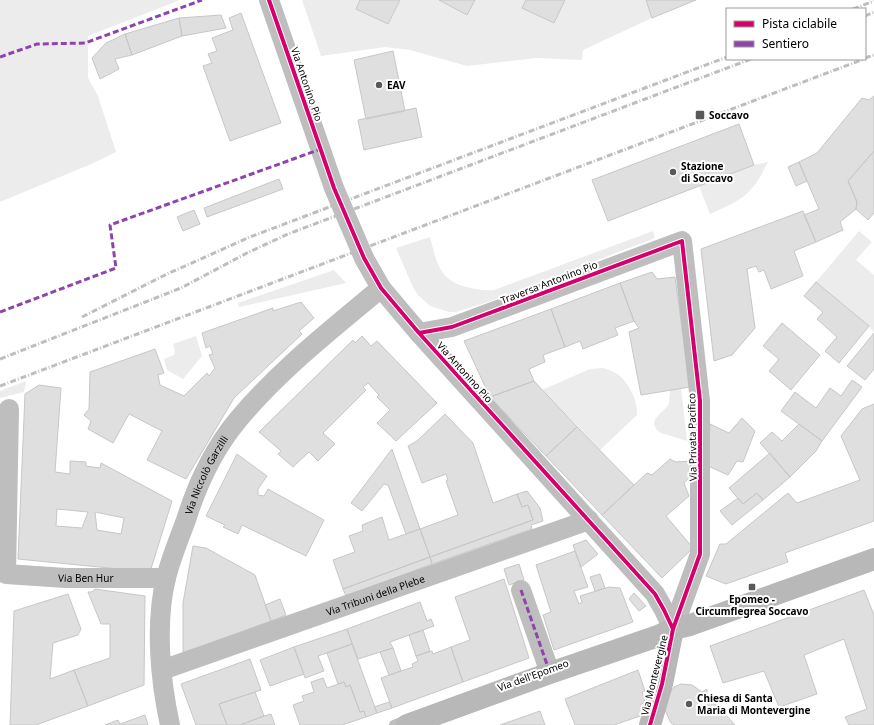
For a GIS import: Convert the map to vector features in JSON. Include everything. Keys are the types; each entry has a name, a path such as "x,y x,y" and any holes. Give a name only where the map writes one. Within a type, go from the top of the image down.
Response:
{"street":[{"name":"Via Antonino Pio","path":"269,0 334,188 364,258 381,288 655,594 673,629"},
{"name":"Traversa Antonino Pio","path":"420,333 452,328 682,241"},
{"name":"Via Privata Pacifico","path":"673,629 700,554 700,401 682,241"},
{"name":"Via Niccolò Garzilli","path":"170,725 162,670 160,640 162,607 166,578 195,494 225,436 252,403 308,350 381,288"},
{"name":"Via Ben Hur","path":"9,409 6,574 66,578 166,578"},
{"name":"Via Tribuni della Plebe","path":"162,670 589,520"},
{"name":"Via dell'Epomeo","path":"407,725 549,671 658,636 673,629 690,625 874,559"},
{"path":"521,590 549,671"},
{"name":"Via Montevergine","path":"650,725 662,684 673,629"}],"lane":[{"name":"Via dell'Epomeo","path":"673,629 687,621 874,553"},
{"name":"Via dell'Epomeo","path":"394,725 549,671"}],"shaded area":[{"path":"0,0 180,0 88,36 88,78 98,96 116,152 89,165 0,202"},
{"path":"302,0 360,0 356,9 388,24 400,0 439,0 467,15 475,0 526,0 523,8 554,23 565,0 646,0 652,18 583,50 582,60 536,58 467,66 410,50 385,47 321,56"},
{"path":"768,162 758,181 749,192 733,203 710,214 699,186 754,165"},
{"path":"653,231 655,238 488,302 456,312 449,312 430,306 418,295 396,248 430,237 437,262 444,274 450,279 457,284 466,287 494,290"},
{"path":"859,231 872,242 856,260 874,275 874,332 869,326 816,282"},
{"path":"334,270 346,283 239,307 238,303"},
{"path":"196,336 202,356 183,379 167,370 164,359 174,355 175,351 173,344"},
{"path":"603,368 618,375 627,384 635,399 637,415 600,450 542,390 590,369"},
{"path":"26,381 24,392 0,398 0,391"},
{"path":"681,388 687,441 661,433 654,425 656,418 669,404 670,390"}],"building":[{"path":"360,0 400,0 388,24 356,9"},
{"path":"439,0 475,0 467,15"},
{"path":"526,0 565,0 554,23 522,8"},
{"path":"646,0 696,0 652,18"},
{"path":"241,13 281,123 230,141 203,66 212,63 208,54 217,51 212,38 233,30 229,18"},
{"path":"221,15 226,28 182,36 179,18"},
{"path":"179,18 182,36 132,55 125,34"},
{"path":"125,34 132,55 115,59 119,69 100,79 92,58 106,43"},
{"name":"EAV","path":"393,51 405,111 366,119 354,60"},
{"path":"874,96 874,151 848,181 857,202 856,209 840,222 843,230 816,242 804,215 819,209 799,162 817,153 862,98 869,100"},
{"path":"416,108 422,137 364,150 358,120"},
{"name":"Stazione di Soccavo","path":"739,124 754,165 608,221 592,180"},
{"path":"874,151 874,213 868,220 856,209 857,202 848,181"},
{"path":"799,162 807,181 796,186 788,167"},
{"path":"279,179 283,189 207,217 204,208"},
{"path":"194,210 200,224 183,231 177,217"},
{"path":"803,211 816,242 794,251 803,276 771,289 764,270 759,272 756,266 747,269 755,328 732,355 714,361 701,249"},
{"path":"652,272 657,279 675,277 690,387 641,395 629,332 639,328 634,321 620,283"},
{"path":"816,282 869,326 839,363 825,351 837,337 817,319 823,312 804,296"},
{"path":"620,283 634,321 615,328 618,335 583,349 580,341 565,347 551,309"},
{"path":"301,302 314,318 299,331 302,334 234,398 186,479 147,460 162,431 129,414 113,443 88,429 91,421 84,415 89,409 90,372 155,349 164,373 158,375 160,385 184,396 207,373 209,376 215,368 209,355 213,354 210,346 206,348 202,333 273,308 273,311"},
{"path":"551,309 565,347 543,355 545,362 529,369 534,381 490,397 464,341"},
{"path":"782,323 820,355 791,390 769,371 779,359 763,346"},
{"path":"874,333 874,369 865,380 847,366"},
{"path":"362,336 371,346 377,341 437,403 396,441 377,423 390,410 377,397 379,395 368,383 363,387 366,390 323,433 335,444 318,461 309,452 293,467 278,454 281,451 259,432 353,340 355,343"},
{"path":"852,380 862,387 822,441 781,411 795,392 816,408 830,388 841,396"},
{"path":"534,381 577,427 546,456 490,397"},
{"path":"39,385 61,388 55,472 70,474 70,461 86,462 86,466 100,468 101,463 172,501 150,572 18,559 25,394","holes":["57,509 88,512 82,528 56,526","95,512 124,518 121,534 97,530"]},
{"path":"874,404 874,521 785,553 788,562 726,584 706,576 720,544 726,544 788,493 797,503 860,480 841,436 862,409"},
{"path":"445,414 473,443 493,503 517,494 522,507 528,505 533,520 430,557 420,529 458,515 446,481 448,480 446,474 422,483 408,446 417,441"},
{"path":"742,418 755,431 743,462 737,461 728,475 708,466 710,424 729,433"},
{"path":"799,424 822,441 816,451 790,477 760,443 772,432 782,441"},
{"path":"577,427 634,485 602,515 546,456"},
{"path":"392,449 420,529 406,534 388,485 384,484 362,511 351,503"},
{"path":"770,453 790,477 763,500 757,493 743,504 729,488"},
{"path":"237,454 267,476 258,489 258,495 264,496 268,489 324,520 306,556 242,525 238,534 223,527 225,525 206,516"},
{"path":"670,459 676,462 692,461 692,475 684,483 689,496 666,516 693,548 662,578 602,515 647,473 652,475"},
{"path":"527,491 540,508 543,521 531,525 532,529 432,564 430,557 533,520 528,505 522,507 517,494"},
{"path":"757,493 763,500 732,525 720,511 738,498 743,504"},
{"path":"382,517 389,540 420,529 430,557 343,589 333,560 355,552 349,536 363,531 362,525"},
{"path":"586,540 598,554 581,567 573,545"},
{"path":"193,546 206,548 255,575 271,621 183,653 183,603"},
{"path":"575,551 588,587 574,591 579,604 582,602 580,596 609,587 620,588 633,622 554,650 543,615 551,612 536,565"},
{"path":"430,557 432,564 346,596 343,589"},
{"path":"519,564 524,580 509,585 504,569"},
{"path":"600,574 605,588 595,591 590,577"},
{"path":"504,579 529,658 463,682 451,647 470,640 455,597"},
{"path":"95,589 145,596 144,685 88,706 74,670 110,658 110,624 101,624 88,592 92,592"},
{"path":"864,590 874,615 874,725 849,725 845,717 867,709 844,639 804,655 817,694 779,707 764,671 723,683 710,646"},
{"path":"634,593 646,606 639,611 629,599"},
{"path":"68,594 81,629 78,635 53,643 50,679 74,670 88,706 36,725 10,725 14,611"},
{"path":"280,599 286,615 271,621 265,605"},
{"path":"420,602 427,621 431,619 434,626 390,642 393,648 358,659 347,629"},
{"path":"347,629 352,644 318,656 324,671 305,678 294,647"},
{"path":"423,630 430,651 416,656 409,635"},
{"path":"352,644 377,713 366,717 364,711 360,712 350,685 346,687 344,682 338,684 327,653"},
{"path":"294,647 304,674 270,686 260,660"},
{"path":"451,647 463,682 392,708 381,678 413,667 412,664 418,661 416,656 432,651 433,654"},
{"path":"393,648 401,671 389,675 380,652"},
{"path":"250,659 261,690 219,704 227,725 196,725 181,684"},
{"path":"638,670 645,691 642,692 645,702 640,705 643,715 614,725 575,725 565,699"},
{"path":"323,678 327,688 344,682 346,687 350,685 360,712 364,711 366,717 342,725 300,725 293,705 304,701 302,696 314,692 311,682"},
{"name":"Chiesa di Santa Maria di Montevergine","path":"681,684 692,685 702,692 707,689 709,701 718,706 735,725 674,725 671,723 664,708 667,697 674,687"},
{"path":"255,692 264,716 240,725 227,725 219,704"},
{"path":"389,702 392,708 377,713 374,707"},
{"path":"540,711 545,725 500,725"},
{"path":"271,714 275,725 240,725 264,716"},
{"path":"145,715 148,725 105,725 118,720 120,724"}],"railway":[{"path":"856,8 874,1"},
{"path":"866,16 874,12"},
{"path":"866,58 874,55"},
{"path":"82,317 167,274 250,237 726,57"},
{"path":"0,359 181,288 247,253 288,234 748,60"},
{"path":"0,386 861,60"}],"marked path":[{"path":"0,57 37,44 85,43 202,0"},
{"path":"0,312 116,268 110,225 321,149"},
{"path":"521,590 550,673"}],"cycle path":[{"path":"269,0 334,188 364,258 381,288 419,333 655,594 673,629"},
{"path":"419,333 452,327 682,241 700,401 700,554 673,629 662,684 650,725"}],"place":[{"name":"EAV","path":"379,85"},
{"name":"Soccavo","path":"700,115"},
{"name":"Stazione di Soccavo","path":"673,172"},
{"name":"Epomeo - Circumflegrea Soccavo","path":"752,587"},
{"name":"Chiesa di Santa Maria di Montevergine","path":"689,704"}]}
